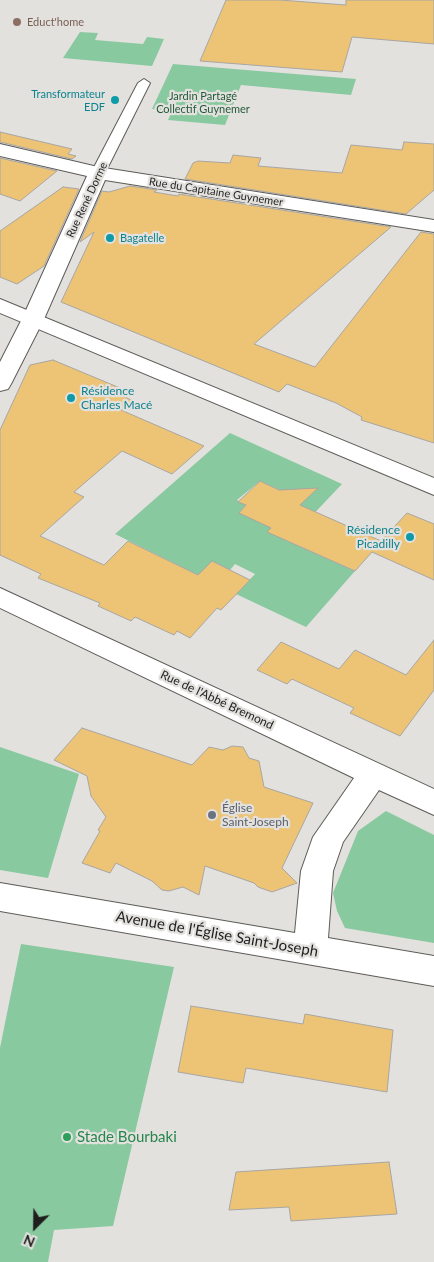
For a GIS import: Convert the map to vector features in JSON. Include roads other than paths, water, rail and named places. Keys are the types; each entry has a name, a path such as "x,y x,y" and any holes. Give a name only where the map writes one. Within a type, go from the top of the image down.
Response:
{"street":[{"name":"Rue du Capitaine Guynemer","path":"0,150 98,174 434,226"},
{"name":"Rue René Dorme","path":"0,384 33,318 98,174"},
{"path":"0,305 434,487"},
{"name":"Rue de l'Abbé Bremond","path":"0,597 434,804"},
{"path":"310,950 317,871 329,837 373,774"},
{"name":"Avenue de l'Église Saint-Joseph","path":"0,897 434,971"}],"lane":[{"name":"Rue René Dorme","path":"98,174 144,83"}],"place":[{"name":"Educt'home","path":"17,22"},
{"name":"Transformateur EDF","path":"115,100"},
{"name":"Bagatelle","path":"110,238"},
{"name":"Résidence Charles Macé","path":"71,398"},
{"name":"Résidence Picadilly","path":"410,537"},
{"name":"Église Saint-Joseph","path":"212,815"},
{"name":"Stade Bourbaki","path":"67,1137"}],"park label":[{"name":"Jardin Partagé Collectif Guynemer","path":"203,102"}]}
